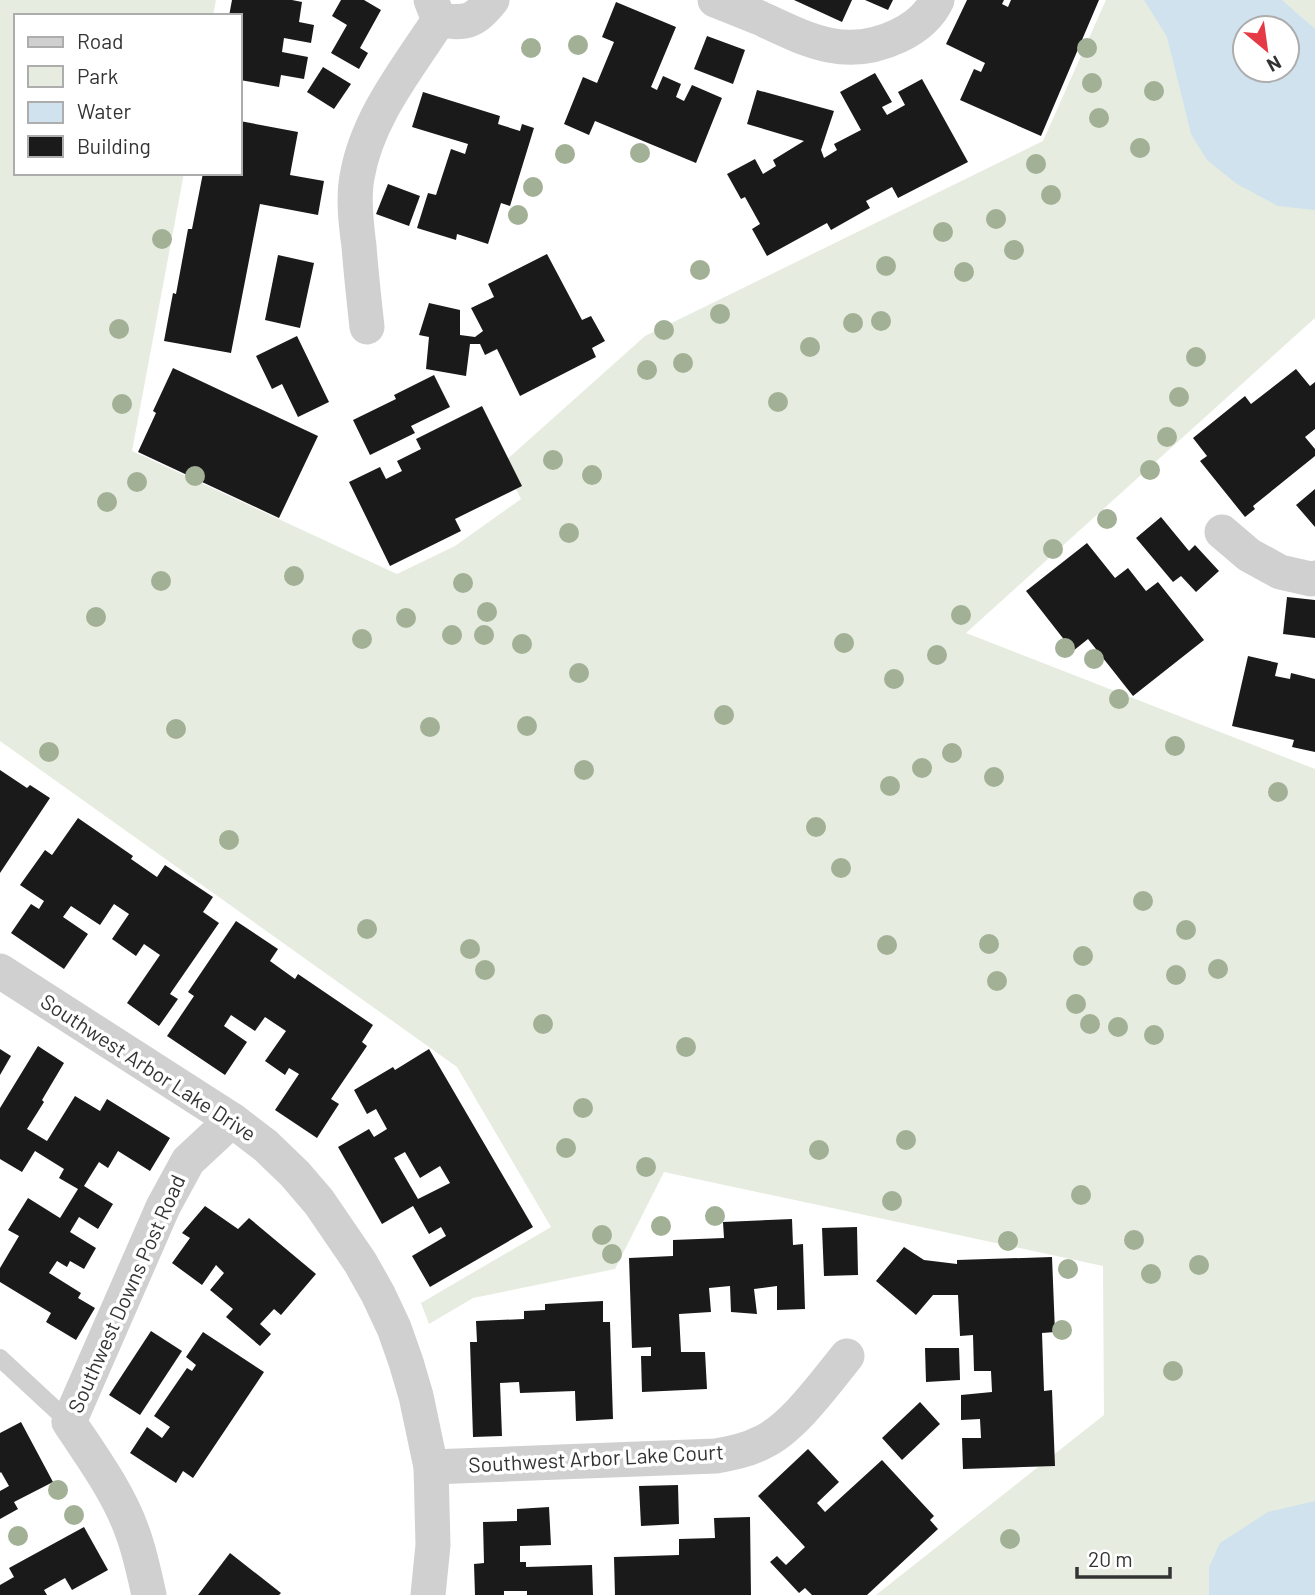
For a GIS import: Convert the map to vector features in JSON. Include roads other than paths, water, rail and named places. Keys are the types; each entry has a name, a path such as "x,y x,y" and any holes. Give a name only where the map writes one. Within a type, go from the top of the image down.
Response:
{"street":[{"path":"367,327 355,211 356,179 363,150 435,10 458,23 479,16 492,0"},
{"path":"715,0 815,43 842,48 869,46 908,32 927,16 937,0"},
{"path":"1222,532 1249,555 1280,572 1315,578"},
{"name":"Southwest Arbor Lake Drive","path":"0,971 232,1121 266,1146 319,1202 360,1262 378,1294 406,1362 431,1467 432,1545 428,1595"},
{"name":"Southwest Downs Post Road","path":"149,1595 132,1530 97,1465 69,1422 163,1207 188,1161 232,1121"},
{"name":"Southwest Arbor Lake Court","path":"431,1467 716,1456 741,1451 765,1442 787,1427 847,1356"}],"lane":[{"path":"0,1358 69,1422"}],"water":[{"path":"1144,0 1282,0 1298,14 1231,14 1231,84 1301,84 1301,17 1315,29 1315,210 1278,206 1237,184 1207,160 1191,134 1167,37"},
{"path":"1315,1501 1315,1595 1209,1595 1209,1567 1220,1543 1268,1512"}]}
